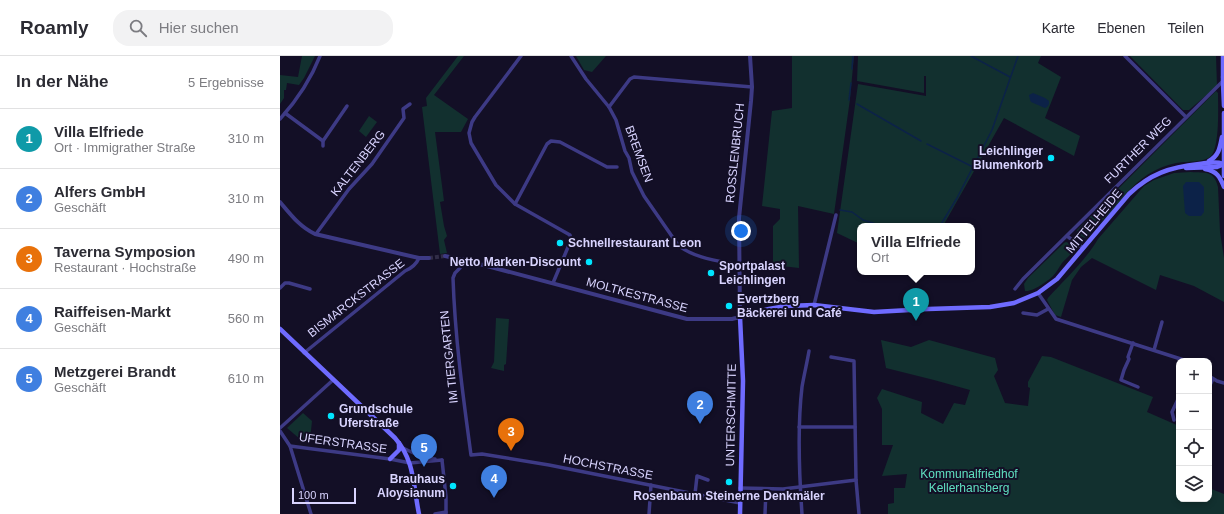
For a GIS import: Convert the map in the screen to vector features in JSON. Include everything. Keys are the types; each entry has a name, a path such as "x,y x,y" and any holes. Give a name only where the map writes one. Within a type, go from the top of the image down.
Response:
{"main road":[{"path":"1222,56 1224,106"},
{"path":"1224,114 1224,176"},
{"path":"1205,163 1213,159 1218,154 1224,128"},
{"name":"MITTELHEIDE","path":"740,317 786,306 814,305 874,312 990,307 1014,303 1038,293 1057,279 1134,189 1151,176 1180,166 1217,162 1224,164"},
{"name":"MITTELHEIDE","path":"1170,169 1217,167 1224,164"},
{"path":"1194,168 1214,172 1218,175 1224,187"},
{"name":"UNTERSCHMITTE","path":"740,317 743,381 740,514"},
{"path":"280,329 403,448 410,463 420,514"},
{"path":"390,459 399,450 399,443"}],"street":[{"path":"280,119 311,75 320,56"},
{"path":"521,56 475,117 469,133 471,143 494,182 509,199 569,234 571,240 553,283"},
{"name":"BREMSEN","path":"571,56 586,79 609,107 616,120 629,158 632,172 644,196 678,245 688,252 739,265"},
{"name":"ROSSLENBRUCH","path":"740,317 738,218 752,87 750,56"},
{"path":"1125,56 1186,117"},
{"path":"609,107 630,79 634,76 752,87"},
{"name":"FURTHER WEG","path":"1015,290 1023,279 1223,80"},
{"name":"KALTENBERG","path":"316,234 349,189 372,164 404,118 404,109 410,104"},
{"path":"323,146 323,141 347,106"},
{"path":"285,113 323,141"},
{"path":"516,204 547,144 551,140 560,142 607,167 617,167"},
{"path":"280,202 301,225 316,234 419,258 429,258"},
{"path":"814,305 836,215"},
{"path":"1067,236 1084,248"},
{"name":"MOLTKESTRASSE","path":"445,256 463,259 687,319 732,319 740,317"},
{"name":"BISMARCKSTRASSE","path":"304,353 405,271 411,268 417,263 419,258"},
{"name":"IM TIERGARTEN","path":"463,259 460,268 455,273 453,278 454,309 460,381 471,455"},
{"path":"280,288 286,283 289,283 310,289"},
{"path":"1038,293 1056,319 1178,358"},
{"path":"1023,313 1037,315 1048,309"},
{"path":"1154,350 1162,322"},
{"path":"1133,343 1121,380 1138,387"},
{"path":"802,514 799,427 802,388 809,351"},
{"path":"831,357 854,361 856,480 860,514"},
{"path":"1213,379 1224,383"},
{"path":"280,429 333,380"},
{"path":"1174,420 1172,412 1176,404"},
{"path":"799,427 855,427"},
{"name":"UFERSTRASSE","path":"280,429 290,446 410,463 442,460"},
{"path":"290,446 312,514"},
{"path":"403,448 424,458 442,460 446,497 446,513 435,514"},
{"name":"HOCHSTRASSE","path":"471,455 482,454 518,460 740,503"},
{"path":"695,494 697,476 708,480"},
{"path":"740,488 783,489 856,480"},
{"path":"649,514 651,485"},
{"path":"765,514 766,489"}],"green space":[{"path":"302,56 315,56 299,85 287,83 286,90 284,90 284,98 280,104 280,75 298,77"},
{"path":"458,56 464,56 434,95 468,119 461,132 435,132 444,201 440,202 447,236 444,240 447,253 440,254 422,107 427,106 426,98"},
{"path":"576,56 606,56 592,72 584,70"},
{"path":"792,56 854,56 850,99 834,214 798,206 799,268 773,265 773,226 780,219 780,209 762,206 772,111 792,108"},
{"path":"858,56 1041,56 1038,63 1061,77 1045,118 1080,136 1074,156 1004,118 945,223 857,223 857,243 837,233 858,84 926,96 926,76 924,76 924,93 857,81"},
{"path":"1130,56 1216,56 1217,86 1189,110 1183,110"},
{"path":"1216,91 1218,93 1217,135 1214,151 1211,156 1204,160 1180,162 1169,165 1150,173 1122,198 1109,214 1085,238 1076,234 1077,230"},
{"path":"369,116 377,122 366,137 359,131"},
{"path":"1191,172 1211,175 1218,187 1220,232 1224,258 1224,302 1194,286 1160,275 1156,290 1092,258 1081,267 1072,280 1061,317 1055,315 1047,300 1048,298 1081,262 1098,239 1144,186 1154,180 1174,173"},
{"path":"1066,242 1074,248 1071,254 1048,281 1032,290 1025,291 1024,284 1028,278"},
{"path":"496,318 509,319 506,364 504,365 504,371 491,368 494,362"},
{"name":"Kommunalfriedhof Kellerhansberg","path":"881,340 911,347 929,340 995,358 998,370 994,376 1005,403 1028,406 1030,388 1028,387 1028,382 1042,356 1051,357 1153,397 1147,412 1176,425 1176,502 1212,502 1212,489 1224,494 1224,514 888,514 888,504 894,503 894,488 905,488 907,474 882,476 893,445 882,445 882,409 877,398 882,389 922,402 921,413 943,424 954,403 965,405 970,390 886,368"},
{"path":"303,413 312,421 310,440 300,439 287,428"}],"water":[{"path":"1033,93 1049,101 1047,107 1045,108 1031,102 1029,95"},
{"path":"1186,182 1199,182 1204,187 1204,212 1201,216 1189,216 1185,213 1183,186"}],"waterway":[{"path":"852,69 853,56"},
{"path":"971,56 1010,77"},
{"path":"942,223 957,198 992,130 1018,56"},
{"path":"849,100 851,83"},
{"path":"857,104 921,141"},
{"path":"927,144 973,167"},
{"path":"840,210 852,212 863,220 873,223"}],"tunnel":[{"path":"429,258 445,256"}],"place":[{"name":"Leichlinger Blumenkorb","path":"1051,158"},
{"name":"Schnellrestaurant Leon","path":"560,243"},
{"name":"Netto Marken-Discount","path":"589,262"},
{"name":"Sportpalast Leichlingen","path":"711,273"},
{"name":"Evertzberg Bäckerei und Café","path":"729,306"},
{"name":"Villa Elfriede","path":"916,321"},
{"name":"Grundschule Uferstraße","path":"331,416"},
{"name":"Alfers GmbH","path":"700,424"},
{"name":"Taverna Symposion","path":"511,451"},
{"name":"Metzgerei Brandt","path":"424,467"},
{"name":"Rosenbaum Steinerne Denkmäler","path":"729,482"},
{"name":"Brauhaus Aloysianum","path":"453,486"},
{"name":"Raiffeisen-Markt","path":"494,498"}]}
